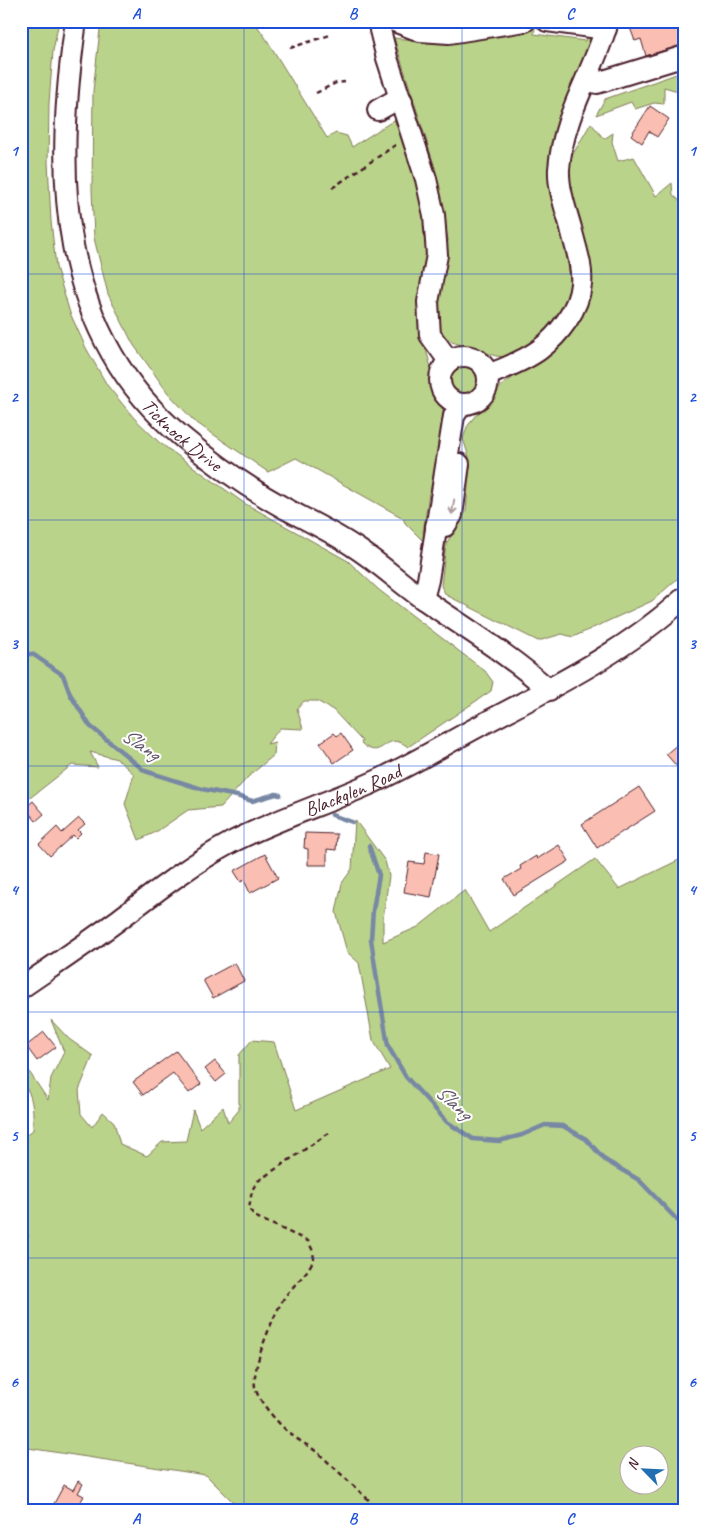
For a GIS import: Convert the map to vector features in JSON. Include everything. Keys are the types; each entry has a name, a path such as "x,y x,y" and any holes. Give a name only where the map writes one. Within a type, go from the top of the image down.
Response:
{"street":[{"name":"Ticknock Drive","path":"76,21 69,79 66,142 71,238 80,282 116,362 143,398 182,437 222,468 258,492 355,547 423,599 520,664 549,690"},
{"path":"381,21 380,30 387,58 426,179 434,215 436,255 428,302 430,335 449,361"},
{"path":"394,21 420,31 449,33 525,21"},
{"path":"488,375 539,350 562,326 575,308 581,284 578,257 563,198 559,171 562,144 568,121 607,25 547,21"},
{"path":"586,80 597,83 685,56"},
{"path":"378,110 394,102 402,101"},
{"path":"464,356 480,361 488,375 489,383 482,397 469,404 454,402 447,398 443,391 441,375 449,361 456,357 464,356"},
{"path":"423,599 454,416 462,404"},
{"name":"Blackglen Road","path":"21,988 103,931 162,886 216,852 264,826 390,774 549,690 623,645 685,597"}],"path":[{"path":"290,48 330,35"},
{"path":"316,93 336,83 345,82"},
{"path":"332,188 412,133"},
{"path":"329,1134 258,1181 252,1190 250,1209 256,1217 308,1241 314,1258 303,1278 291,1287 279,1306 256,1368 255,1385 257,1394 270,1413 288,1432 321,1456 370,1501 376,1511"}],"green space":[{"path":"21,21 59,21 53,51 49,103 48,162 56,267 70,313 86,348 107,385 134,418 160,443 244,503 348,561 379,590 485,671 493,682 491,691 408,747 394,741 375,750 369,748 361,743 362,741 333,710 317,701 304,701 297,709 303,729 280,728 267,744 275,742 274,755 248,777 221,807 188,810 156,832 139,840 125,804 134,774 117,759 90,752 98,767 72,765 21,805"},
{"path":"101,21 246,21 258,27 267,40 327,138 336,133 347,136 352,147 399,117 428,213 430,250 422,286 419,324 445,418 437,479 429,493 423,533 428,538 426,544 405,523 403,518 296,458 268,472 194,421 168,393 133,344 108,294 94,238 92,190 93,91"},
{"path":"535,28 534,34 585,41 587,30 595,37 562,121 573,271 572,294 551,331 514,358 496,356 452,342 441,333 437,316 448,240 435,168 394,38 447,43"},
{"path":"685,71 685,93 664,87 664,104 654,103 635,109 631,102 596,115 605,99"},
{"path":"591,123 604,139 613,133 612,142 618,161 634,157 656,196 672,183 673,195 685,205 685,572 652,601 573,637 562,634 538,641 446,595 441,586 446,544 466,512 470,460 463,439 467,427 474,417 491,402 501,386 555,347 577,322 566,166"},
{"path":"463,364 470,365 475,369 479,374 479,388 475,393 470,397 463,398 456,397 451,393 447,388 446,381 447,374 451,369 456,365"},
{"path":"355,820 385,861 389,876 383,919 383,942 418,927 465,890 489,932 595,859 619,889 685,857 685,1511 242,1511 206,1475 21,1447 21,1240 29,1236 21,1223 21,1139 33,1130 33,1112 29,1093 22,1081 21,1071 26,1067 48,1100 51,1078 64,1052 51,1020 69,1039 93,1056 79,1090 81,1114 92,1127 103,1112 114,1122 120,1144 147,1156 162,1142 186,1141 193,1110 200,1128 223,1107 228,1123 239,1110 239,1055 252,1040 274,1042 296,1110 390,1069 373,1040 359,963 347,952 336,912 342,883 352,869"}],"building":[{"path":"635,21 685,21 685,44 646,56 641,39 635,41 629,25 635,23"},
{"path":"650,106 669,119 657,137 649,131 642,143 631,135"},
{"path":"334,733 337,736 341,733 353,750 334,763 320,743"},
{"path":"685,738 685,776 666,754"},
{"path":"639,787 655,811 597,848 582,824"},
{"path":"33,801 44,814 36,821 25,808"},
{"path":"79,818 85,824 78,830 81,833 76,838 73,835 50,856 39,844 57,827 62,833"},
{"path":"305,833 337,834 336,850 327,849 327,865 308,865 308,849 304,848"},
{"path":"559,845 569,861 514,895 504,879 521,869 520,866 536,856 537,859"},
{"path":"426,852 439,854 431,897 404,892 409,862 424,864"},
{"path":"265,854 278,878 250,893 244,880 241,882 234,871"},
{"path":"235,963 244,981 213,998 203,980"},
{"path":"44,1032 56,1047 37,1061 26,1046"},
{"path":"176,1051 201,1084 189,1093 173,1073 143,1095 133,1082"},
{"path":"215,1061 226,1074 216,1082 205,1069"},
{"path":"78,1481 83,1484 78,1493 84,1496 75,1511 50,1511 64,1485 73,1490"}],"waterway":[{"name":"Slang","path":"21,652 34,655 63,675 70,694 90,726 145,771 202,789 252,801 276,794 280,795"},
{"name":"Slang","path":"332,815 352,822"},
{"name":"Slang","path":"369,846 379,875 373,910 371,939 377,980 388,1046 406,1077 447,1122 473,1139 499,1141 522,1135 545,1125 563,1126 586,1139 605,1160 639,1180 685,1226"}]}
